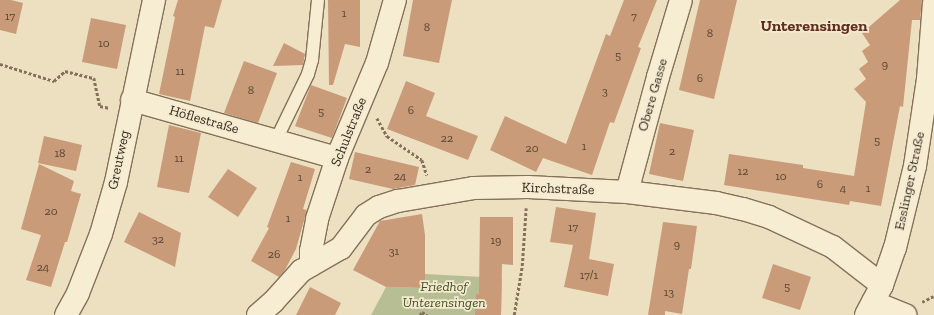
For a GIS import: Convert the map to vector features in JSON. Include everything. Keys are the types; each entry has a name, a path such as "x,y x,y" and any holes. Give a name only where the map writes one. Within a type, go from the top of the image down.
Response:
{"street":[{"name":"Greutweg","path":"66,315 78,293 101,234 116,182 154,0"},
{"name":"Obere Gasse","path":"628,192 652,99 681,0"},
{"name":"Schulstraße","path":"311,265 311,251 317,219 337,158 377,63 391,2"},
{"name":"Esslinger Straße","path":"873,301 895,248 916,159 928,78 934,2"},
{"name":"Höflestraße","path":"131,106 276,140 337,158"},
{"name":"Kirchstraße","path":"258,315 273,302 301,272 341,248 366,215 378,207 429,195 474,188 528,187 628,192 716,203 769,217 833,247 873,301 905,315"}],"lane":[{"path":"276,140 308,74 312,60 318,0"}],"path":[{"path":"0,64 54,81 65,71 94,78 100,106 131,106"},
{"path":"378,119 387,136 422,160 426,170 429,195"},
{"path":"514,315 522,266 528,187"},
{"path":"420,315 422,312 427,315"}],"green space":[{"name":"Friedhof Unterensingen","path":"425,274 502,278 501,315 371,315 386,287 425,288"}],"building":[{"path":"0,0 11,0 23,3 16,34 0,30"},
{"path":"178,0 222,0 214,28 205,26 190,101 159,94 175,17 173,16"},
{"path":"328,0 360,0 360,47 345,44 333,85 329,85"},
{"path":"413,0 452,0 439,63 403,56"},
{"path":"624,0 657,0 638,47 641,48 614,123 610,122 592,175 543,158 536,172 490,150 505,116 566,144 606,34 610,36"},
{"path":"700,0 737,0 714,99 679,90"},
{"path":"900,0 922,0 920,20 912,20 903,107 900,106 881,206 850,201 849,205 724,185 729,154 803,165 803,168 854,176 866,102 854,89 866,79 859,69 868,62 862,51 870,45 862,33"},
{"path":"91,18 126,25 117,69 82,62"},
{"path":"284,43 305,54 303,65 273,66"},
{"path":"244,61 277,73 258,123 224,113"},
{"path":"406,81 435,93 426,116 478,136 468,160 387,129"},
{"path":"311,85 347,98 332,138 295,126"},
{"path":"660,123 694,130 683,181 649,174"},
{"path":"169,125 201,133 189,193 157,187"},
{"path":"44,136 82,145 76,171 38,163"},
{"path":"355,152 419,167 415,185 393,189 349,179"},
{"path":"291,162 315,169 303,209 307,210 296,249 285,270 279,277 251,261 269,228 267,227"},
{"path":"39,164 74,181 71,191 81,194 67,242 65,242 51,287 26,280 41,235 21,229"},
{"path":"228,169 257,188 238,217 208,197"},
{"path":"556,207 596,213 589,259 614,264 608,296 564,287 573,245 550,242"},
{"path":"139,212 181,233 175,267 124,242"},
{"path":"422,214 425,235 425,288 386,287 353,270 380,221"},
{"path":"480,217 513,217 513,265 502,264 501,315 475,315 476,294 479,294"},
{"path":"663,222 697,226 691,269 689,269 682,314 665,311 665,315 648,315"},
{"path":"773,264 811,277 800,310 762,298"},
{"path":"310,287 341,303 335,315 296,315"}],"district":[{"name":"Unterensingen","path":"814,26"}]}
